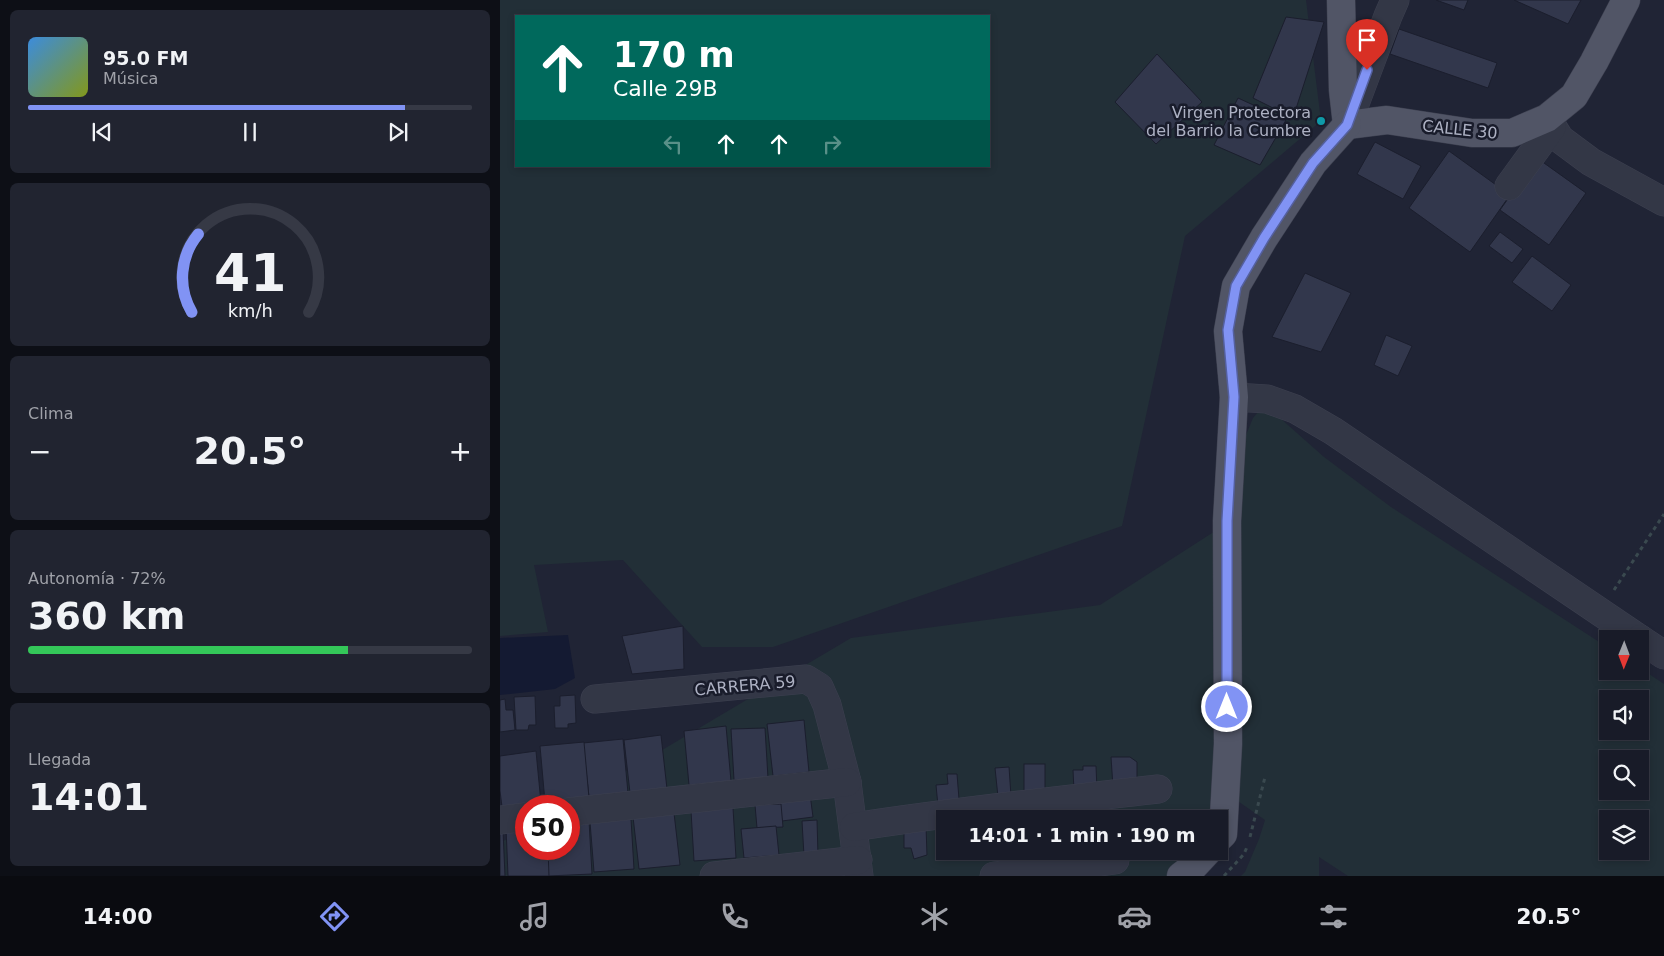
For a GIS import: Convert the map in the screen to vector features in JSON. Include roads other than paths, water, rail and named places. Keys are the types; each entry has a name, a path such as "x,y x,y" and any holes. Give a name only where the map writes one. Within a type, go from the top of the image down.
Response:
{"main road":[{"path":"1224,810 1228,744 1227,521 1234,397 1228,330 1236,286 1264,238 1313,163 1347,125 1343,90 1340,0"},
{"name":"CALLE 30","path":"1347,125 1387,120 1472,134 1512,133 1550,122 1574,96 1626,0"},
{"path":"1181,876 1193,868 1200,860"}],"street":[{"path":"1347,125 1395,0"},
{"path":"1509,186 1550,122 1560,139 1591,162 1664,202"},
{"path":"1234,397 1267,399 1295,410 1333,431 1627,630"},
{"path":"1649,645 1664,655"},
{"name":"CARRERA 59","path":"596,700 806,679 820,687 827,705 847,782 858,868"},
{"path":"580,811 847,782"},
{"path":"854,827 989,808 1158,790"},
{"path":"500,820 515,818"},
{"path":"994,876 1115,860"},
{"path":"714,876 858,868"}],"water":[{"path":"568,635 575,678 555,689 500,695 500,638"}],"place":[{"name":"Virgen Protectora del Barrio la Cumbre","path":"1321,121"}]}
